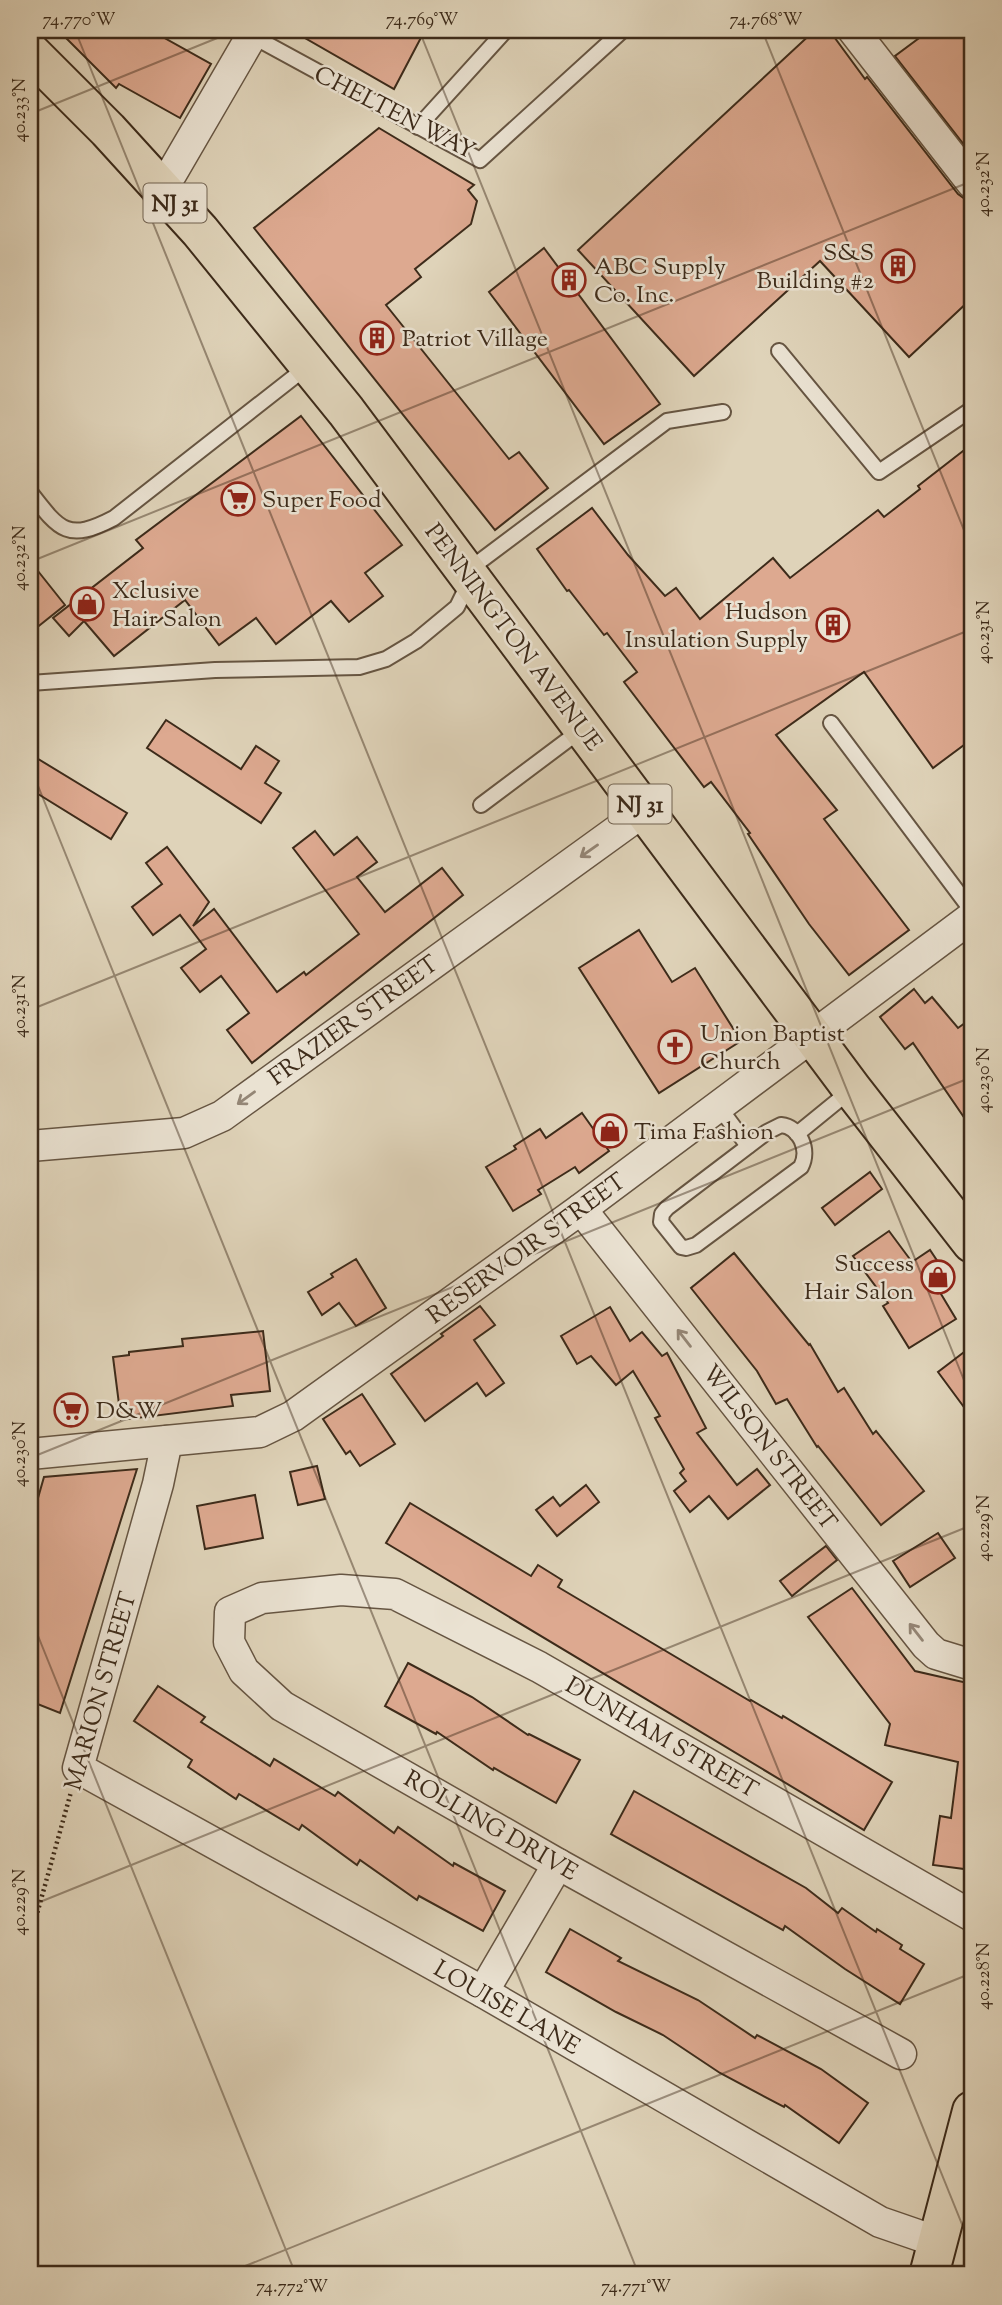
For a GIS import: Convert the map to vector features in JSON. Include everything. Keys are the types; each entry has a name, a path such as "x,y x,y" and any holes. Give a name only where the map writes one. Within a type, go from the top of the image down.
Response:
{"main road":[{"name":"PENNINGTON AVENUE","path":"30,53 73,93 200,231 346,411 852,1089 972,1243"},
{"path":"934,2259 972,2111"}],"street":[{"path":"853,30 972,183"},
{"name":"CHELTEN WAY","path":"162,190 253,33"},
{"name":"FRAZIER STREET","path":"30,1146 184,1133 222,1116 645,811"},
{"name":"RESERVOIR STREET","path":"30,1454 260,1432 274,1427 581,1209 972,918"},
{"name":"WILSON STREET","path":"581,1209 926,1645 936,1654 972,1665"},
{"name":"MARION STREET","path":"79,1768 158,1484 167,1441"},
{"name":"ROLLING DRIVE","path":"341,1590 262,1598 230,1612 229,1642 244,1671 282,1706 558,1864 901,2054"},
{"name":"DUNHAM STREET","path":"341,1590 396,1594 539,1667 972,1916"},
{"name":"LOUISE LANE","path":"79,1768 483,1992 880,2222 934,2259"},
{"path":"483,1992 558,1864"}],"lane":[{"path":"418,127 506,30"},
{"name":"CHELTEN WAY","path":"253,33 480,160 623,30"},
{"path":"779,351 879,472 972,409"},
{"path":"30,492 51,520 72,532 91,530 114,518 309,365"},
{"path":"30,683 215,670 359,667 386,659 416,640 457,607 479,562 667,421 723,411"},
{"path":"831,723 972,911"},
{"path":"481,805 583,729"},
{"path":"797,1134 852,1089"},
{"path":"719,1107 748,1146"},
{"path":"781,1125 788,1126 797,1134 805,1153 801,1167 696,1245 681,1247 661,1222 662,1214 748,1146 781,1125"}],"path":[{"name":"MARION STREET","path":"30,1940 79,1768"}],"building":[{"path":"58,30 150,30 211,64 180,118 119,84 116,88"},
{"path":"291,30 425,30 394,89"},
{"path":"815,30 829,30 958,194 972,200 972,298 909,357 820,261 694,376 578,250"},
{"path":"930,30 972,30 972,155 895,56"},
{"path":"379,128 474,185 468,190 477,201 471,224 415,269 421,277 386,305 509,459 519,452 548,488 495,530 254,228"},
{"path":"544,248 660,404 604,444 489,292"},
{"path":"301,416 402,545 365,573 383,596 349,622 331,601 276,644 256,618 219,645 185,600 114,656 84,621 69,636 53,618 143,548 136,540"},
{"name":"Hudson Insulation Supply","path":"972,444 972,739 933,768 864,672 776,735 837,810 824,819 909,930 849,975 809,924 748,834 750,833 711,782 704,787 624,682 637,672 607,633 604,635 569,590 567,591 537,549 592,508 628,555 665,596 676,588 700,619 773,558 790,578 878,510 884,517 920,489 918,486"},
{"path":"30,561 65,605 30,633"},
{"path":"166,720 241,769 256,746 279,761 265,783 281,793 261,823 147,748"},
{"path":"30,754 127,813 111,839 30,789"},
{"path":"315,831 334,855 357,837 377,862 357,877 385,912 442,868 463,895 252,1063 227,1030 249,1013 221,976 200,992 181,968 206,949 180,915 153,935 132,907 162,884 146,863 167,847 209,902 193,926 214,909 277,992 304,972 306,975 359,934 293,848"},
{"path":"639,930 672,982 695,968 741,1041 659,1093 579,968"},
{"path":"914,989 925,1003 932,997 958,1028 972,1018 972,1129 913,1043 905,1049 880,1017"},
{"path":"582,1113 609,1151 579,1173 575,1167 538,1190 541,1194 513,1211 486,1167 516,1149 514,1146 540,1129 546,1138"},
{"path":"870,1172 882,1189 835,1225 822,1208"},
{"path":"889,1231 912,1262 930,1250 950,1280 938,1289 956,1319 909,1348 883,1306 888,1303 853,1256"},
{"path":"734,1253 810,1344 838,1392 844,1388 873,1434 876,1431 924,1491 881,1525 817,1447 787,1399 776,1404 757,1371 691,1288"},
{"path":"356,1259 386,1308 356,1326 339,1303 322,1315 308,1292"},
{"path":"480,1306 495,1325 474,1340 504,1383 486,1396 477,1383 425,1421 391,1374"},
{"path":"610,1307 630,1341 642,1332 662,1356 667,1353 706,1428 697,1433 737,1485 757,1469 770,1485 728,1519 709,1496 690,1512 674,1491 686,1481 680,1473 684,1469 655,1418 660,1416 633,1371 616,1385 591,1356 577,1364 561,1336"},
{"path":"263,1331 270,1391 231,1395 233,1406 121,1420 113,1357 129,1355 129,1352 183,1346 182,1339"},
{"path":"972,1346 972,1418 938,1372"},
{"path":"362,1394 395,1444 360,1466 350,1451 346,1454 323,1419"},
{"path":"317,1466 325,1499 298,1505 290,1472"},
{"path":"137,1469 60,1713 30,1701 30,1526 44,1477"},
{"path":"586,1485 599,1502 557,1536 536,1510 553,1497 560,1506"},
{"path":"255,1495 263,1538 205,1549 197,1506"},
{"path":"410,1503 531,1576 538,1565 562,1580 558,1587 892,1782 864,1830 386,1543"},
{"path":"938,1533 955,1558 910,1587 893,1561"},
{"path":"826,1546 837,1560 792,1596 780,1581"},
{"path":"852,1588 915,1671 972,1684 972,1870 933,1865 940,1816 951,1818 958,1762 885,1745 890,1724 808,1617"},
{"path":"408,1663 472,1697 528,1735 580,1760 556,1803 494,1768 493,1770 437,1732 436,1734 385,1706"},
{"path":"158,1686 205,1717 201,1722 270,1766 274,1759 335,1796 338,1792 394,1833 398,1827 453,1866 454,1863 505,1891 483,1931 419,1896 417,1900 360,1860 357,1865 302,1825 299,1830 239,1794 236,1799 188,1767 192,1760 134,1721"},
{"path":"634,1791 806,1888 838,1913 842,1908 876,1932 877,1929 902,1945 900,1949 924,1964 900,2004 785,1926 783,1930 611,1834"},
{"path":"570,1929 621,1958 618,1961 698,2000 755,2038 757,2035 821,2069 868,2103 839,2143 785,2105 784,2107 720,2073 663,2035 546,1972"}],"place":[{"name":"S&S Building #2","path":"898,266"},
{"name":"ABC Supply Co. Inc.","path":"569,280"},
{"name":"Patriot Village","path":"377,338"},
{"name":"Super Food","path":"238,499"},
{"name":"Xclusive Hair Salon","path":"87,604"},
{"name":"Hudson Insulation Supply","path":"833,625"},
{"name":"Union Baptist Church","path":"675,1047"},
{"name":"Tima Fashion","path":"610,1131"},
{"name":"Success Hair Salon","path":"938,1277"},
{"name":"D&W","path":"71,1410"}]}
